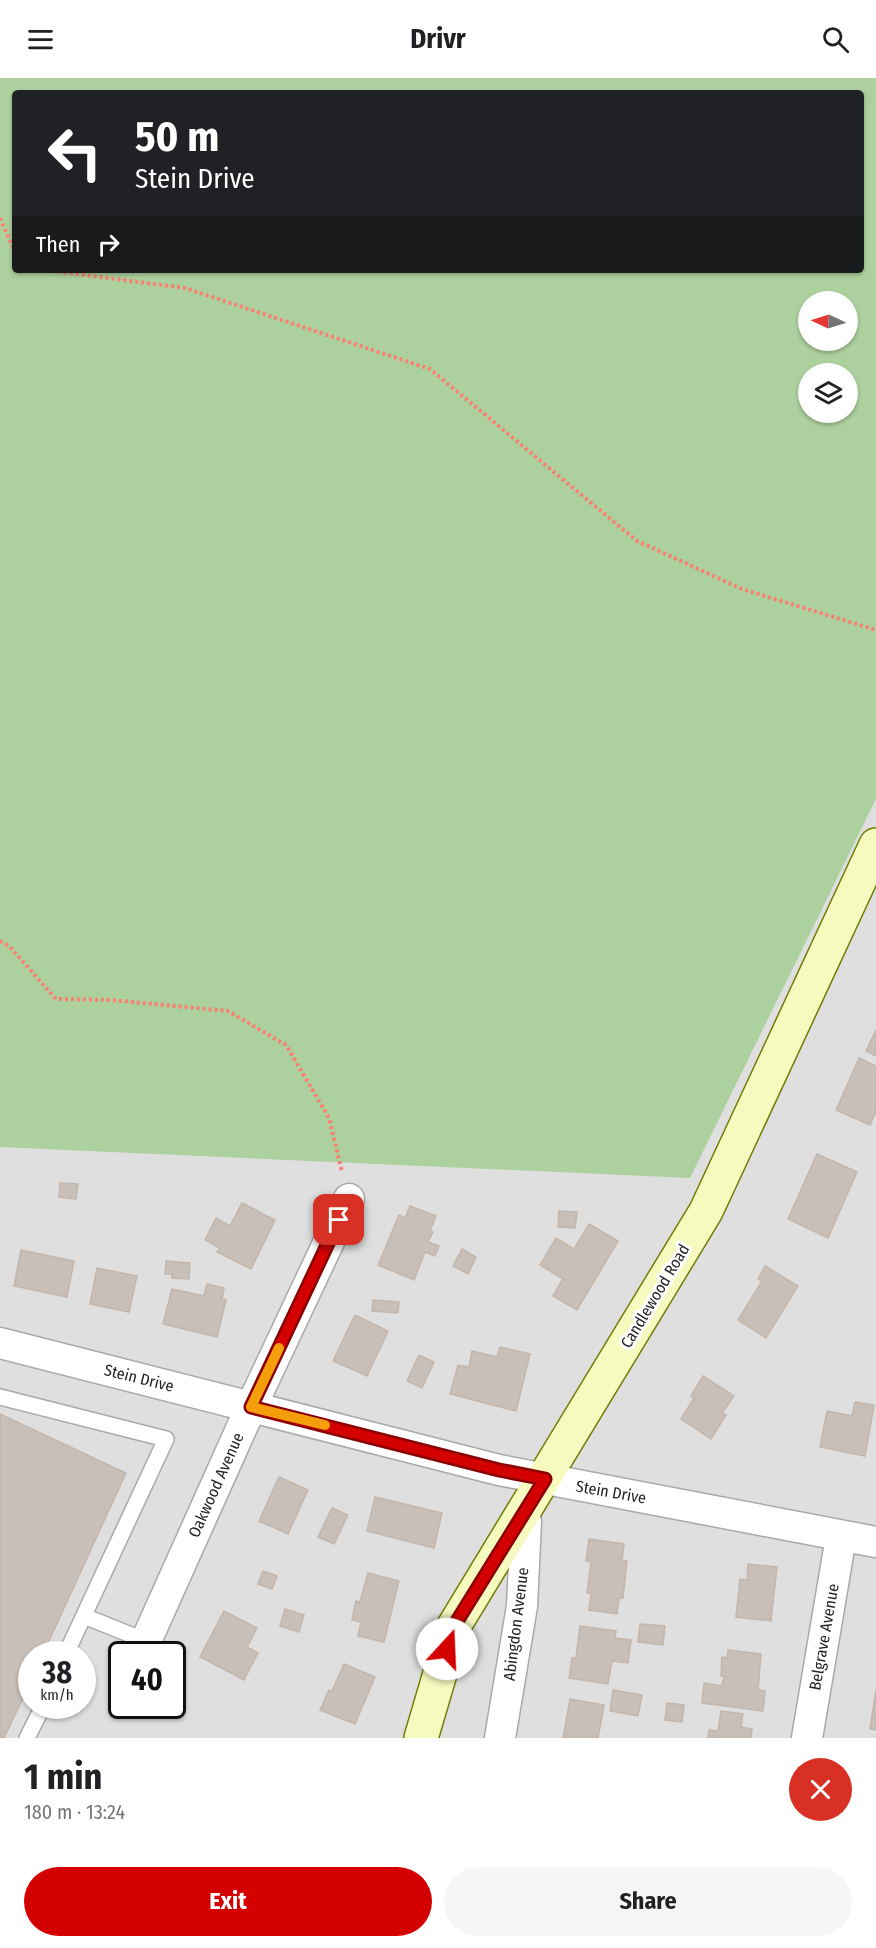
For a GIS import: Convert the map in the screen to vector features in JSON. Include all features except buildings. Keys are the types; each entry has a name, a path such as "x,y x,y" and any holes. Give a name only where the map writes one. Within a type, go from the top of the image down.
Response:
{"street":[{"name":"Candlewood Road","path":"421,1738 454,1626 706,1211 876,845"},
{"name":"Oakwood Avenue","path":"146,1641 251,1407 349,1199"},
{"name":"Stein Drive","path":"0,1343 499,1470 876,1542"},
{"name":"Abingdon Avenue","path":"500,1738 522,1606 526,1522 524,1510"},
{"name":"Belgrave Avenue","path":"807,1738 842,1537"}],"lane":[{"path":"0,1397 166,1439 72,1641"},
{"path":"84,1616 146,1641"},
{"path":"27,1738 36,1719"}],"path":[{"path":"0,218 12,245"},
{"path":"69,273 185,288 430,369 637,541 742,589 876,630"},
{"path":"0,942 10,947 56,999 111,1000 228,1011 286,1045 329,1118 349,1199"}],"shaded area":[{"path":"0,78 876,78 876,1738 0,1738"}],"green space":[{"path":"0,78 876,78 876,799 690,1178 0,1147"}],"slow traffic":[{"path":"279,1348 251,1407 325,1425"}],"route":[{"path":"339,1220 251,1407 499,1470 545,1479 454,1626 447,1649"}]}
